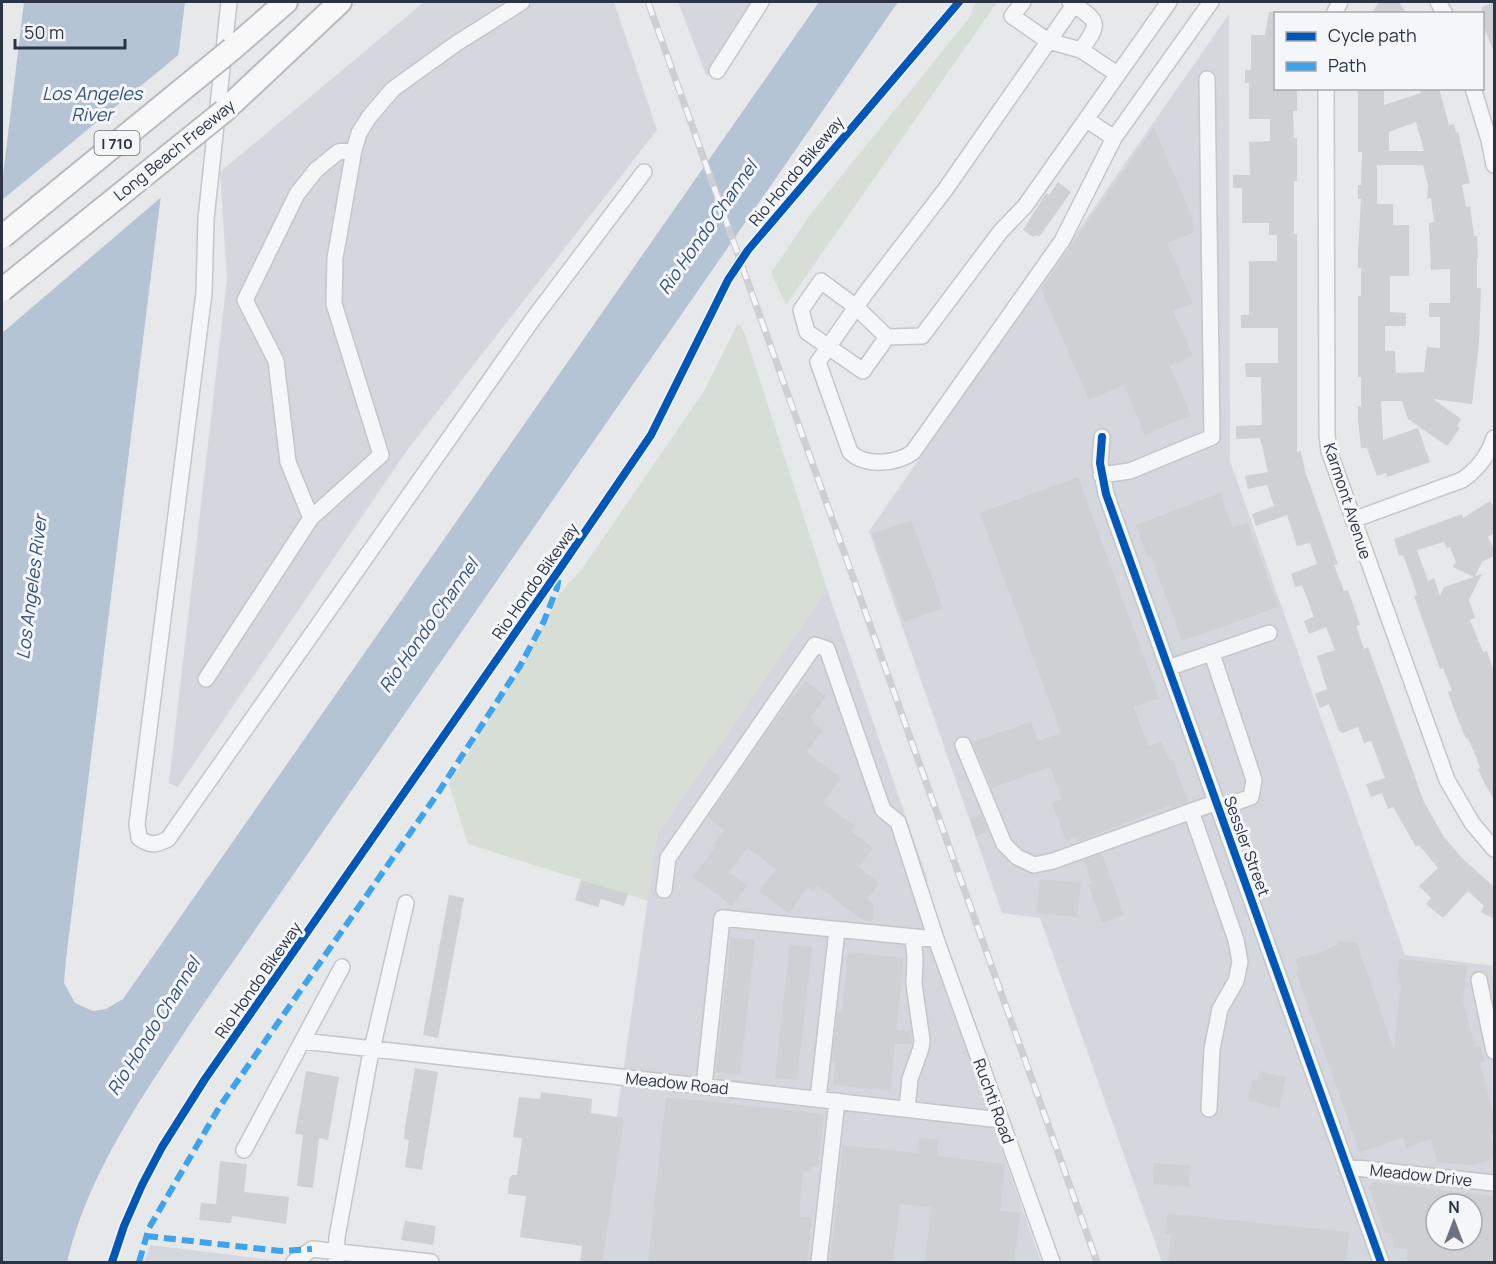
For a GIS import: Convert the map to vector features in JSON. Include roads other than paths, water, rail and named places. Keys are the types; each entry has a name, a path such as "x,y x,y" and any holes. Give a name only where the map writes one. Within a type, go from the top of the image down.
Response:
{"highway":[{"name":"I 710","path":"2,237 286,2"},
{"name":"Long Beach Freeway","path":"2,290 224,111 340,2"}],"street":[{"path":"228,2 206,219 204,292 137,824 140,838 149,845 168,839 533,319 644,172"},
{"path":"206,679 312,518 381,455 334,304 334,258 359,133 369,117 393,89 457,43 522,2"},
{"path":"717,70 760,2"},
{"path":"1023,2 1012,16 1048,41 1081,50 1117,74"},
{"path":"818,362 856,307 945,190 1073,2 1091,16 1095,24 1094,32 1081,50"},
{"path":"1169,2 1025,206 1002,231 922,336 886,337 856,307 821,281 801,310 852,454 864,460 880,462 898,459 911,453 1062,241 1114,138 1211,2"},
{"path":"1101,475 1130,471 1212,438 1207,79"},
{"name":"Karmont Avenue","path":"1326,90 1326,435 1329,451 1447,780 1472,823 1494,849"},
{"path":"1474,90 1494,165"},
{"path":"1087,120 1114,138"},
{"path":"312,518 287,459 276,361 245,300 297,194 316,170 338,152 354,150"},
{"path":"807,332 863,372 886,337"},
{"name":"Sessler Street","path":"1102,437 1101,475 1106,494 1168,668 1223,804 1381,1263"},
{"path":"1353,520 1462,480 1471,474 1484,459 1494,438"},
{"path":"1168,668 1269,633"},
{"name":"Ruchti Road","path":"664,890 668,858 815,645 827,649 883,810 898,822 936,939 1052,1263"},
{"path":"963,745 1004,844 1017,857 1034,865 1053,861 1191,811 1251,797 1254,780 1212,654"},
{"path":"1191,811 1236,940 1240,962 1236,981 1220,1009 1212,1049 1209,1109"},
{"path":"336,1257 337,1237 371,1049 406,903"},
{"path":"704,1086 722,918 936,939"},
{"path":"818,1099 844,931"},
{"path":"907,1109 910,1079 922,1040 914,984 913,937"},
{"path":"244,1150 342,967"},
{"path":"1479,980 1494,1051"},
{"name":"Meadow Road","path":"303,1041 1001,1120"},
{"path":"819,1263 837,1101"},
{"name":"Meadow Drive","path":"1347,1167 1494,1183"},
{"path":"294,1263 312,1249 336,1257 431,1263"}],"water":[{"path":"24,2 185,2 66,959 64,983 75,1003 93,1011 106,1009 123,999 819,2 898,2 196,1015 139,1103 104,1164 89,1196 67,1262 2,1262 2,184"}],"railway":[{"path":"648,2 1097,1262"}],"water label":[{"name":"Los Angeles River","path":"92,103"},
{"name":"Rio Hondo Channel","path":"707,227"},
{"name":"Los Angeles River","path":"31,587"},
{"name":"Rio Hondo Channel","path":"428,625"},
{"name":"Rio Hondo Channel","path":"153,1026"}]}
